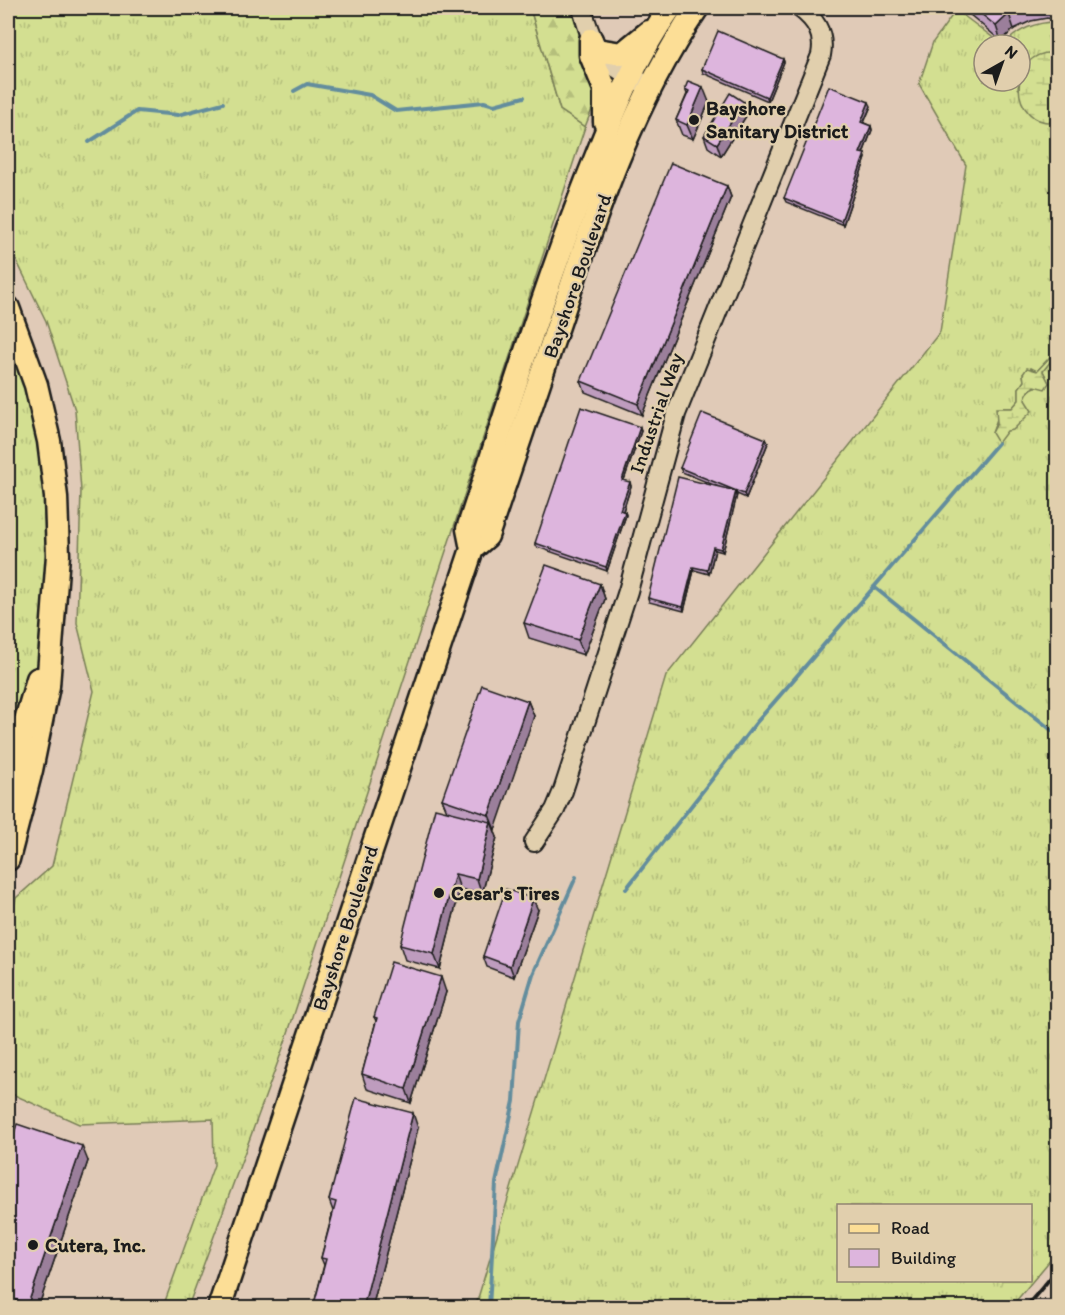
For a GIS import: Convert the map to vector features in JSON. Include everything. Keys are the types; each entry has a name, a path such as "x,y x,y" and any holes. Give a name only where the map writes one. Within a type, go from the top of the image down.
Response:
{"main road":[{"path":"692,16 710,8"},
{"path":"605,135 605,89 591,55 594,45 622,54 642,41 668,10"},
{"name":"Bayshore Boulevard","path":"472,549 488,536 587,240 632,124 640,82 668,10"},
{"name":"Bayshore Boulevard","path":"219,1308 472,549 468,529 567,232 605,135 640,82 692,16"},
{"path":"8,308 36,385 54,469 58,555 48,686 41,729 8,859"},
{"path":"8,782 50,640"}],"street":[{"path":"582,8 594,45 612,65 640,82"},
{"name":"Industrial Way","path":"534,842 555,810 567,780 626,599 676,414 820,55 822,40 818,27 800,8"}],"green space":[{"path":"8,8 530,8 560,110 585,127 283,1048 188,1307 163,1307 214,1165 213,1119 79,1124 10,1093 8,1100 8,929 16,898 52,866 94,691 77,623 81,491 75,410 46,321 8,243"},
{"path":"530,8 571,8 598,94 585,127 560,110"},
{"path":"956,10 987,33 972,33 972,93 1023,93 1054,123 1057,122 1057,1252 1032,1282 1032,1204 837,1204 837,1282 1032,1282 1011,1307 475,1308 666,676 940,332 966,165 919,84 933,42","holes":["1051,356 1053,358 1043,371 1049,383 1037,386 1028,392 1025,400 992,433 1001,408 1012,408 1019,400 1019,388 1024,381 1023,374 1031,368 1037,371"]},
{"path":"1057,22 1057,53 1032,64 1032,33 1019,33 1042,23"},
{"path":"1057,53 1057,122 1041,121 1029,113 1022,101 1020,93 1032,93 1032,59 1040,54"},
{"path":"8,308 36,385 54,612 8,782"},
{"path":"1051,356 1054,357 1043,371 1049,383 1045,389 1034,386 1026,394 1025,400 1032,411 1013,430 1007,431 998,443 992,433 997,423 996,408 1012,408 1019,400 1019,388 1024,381 1023,374 1027,368 1037,371"}],"building":[{"path":"974,8 1023,8 1009,14 996,26"},
{"path":"718,31 783,59 767,97 702,69"},
{"path":"688,81 703,87 687,125 676,120 689,91 685,89"},
{"path":"829,86 869,102 861,122 871,126 860,153 865,154 841,221 784,198"},
{"path":"730,93 744,102 717,144 704,136"},
{"path":"671,163 727,186 638,404 581,381"},
{"path":"581,407 640,427 622,480 630,482 620,510 625,512 606,567 535,543"},
{"path":"702,413 766,439 744,494 680,468"},
{"path":"678,477 736,491 721,549 713,547 707,570 693,567 683,607 648,598"},
{"path":"546,565 600,584 578,640 524,623"},
{"path":"482,685 528,701 489,815 442,799"},
{"path":"435,808 491,822 477,879 455,874 434,954 400,945"},
{"path":"506,889 533,899 510,966 483,956"},
{"path":"391,962 441,977 406,1089 362,1074 377,1018 374,1017"},
{"path":"356,1098 413,1113 363,1308 313,1308 326,1259 321,1258 336,1202 329,1200"},
{"name":"Cutera, Inc.","path":"17,1124 82,1146 28,1304 8,1297 8,1152"}],"waterway":[{"path":"294,91 307,84 370,95 396,111 484,102 494,105 524,97"},
{"path":"89,142 137,111 178,115 223,103"},
{"path":"998,443 874,587 1054,732 1058,738"},
{"path":"626,889 756,723 874,587"},
{"path":"489,1308 496,1183 514,1101 519,1021 533,974 576,877"}],"railway":[{"path":"1025,1308 1058,1269"},
{"path":"1048,1308 1058,1296"}],"place":[{"name":"Bayshore Sanitary District","path":"694,120"},
{"name":"Cesar's Tires","path":"439,893"},
{"name":"Cutera, Inc.","path":"33,1245"}]}
